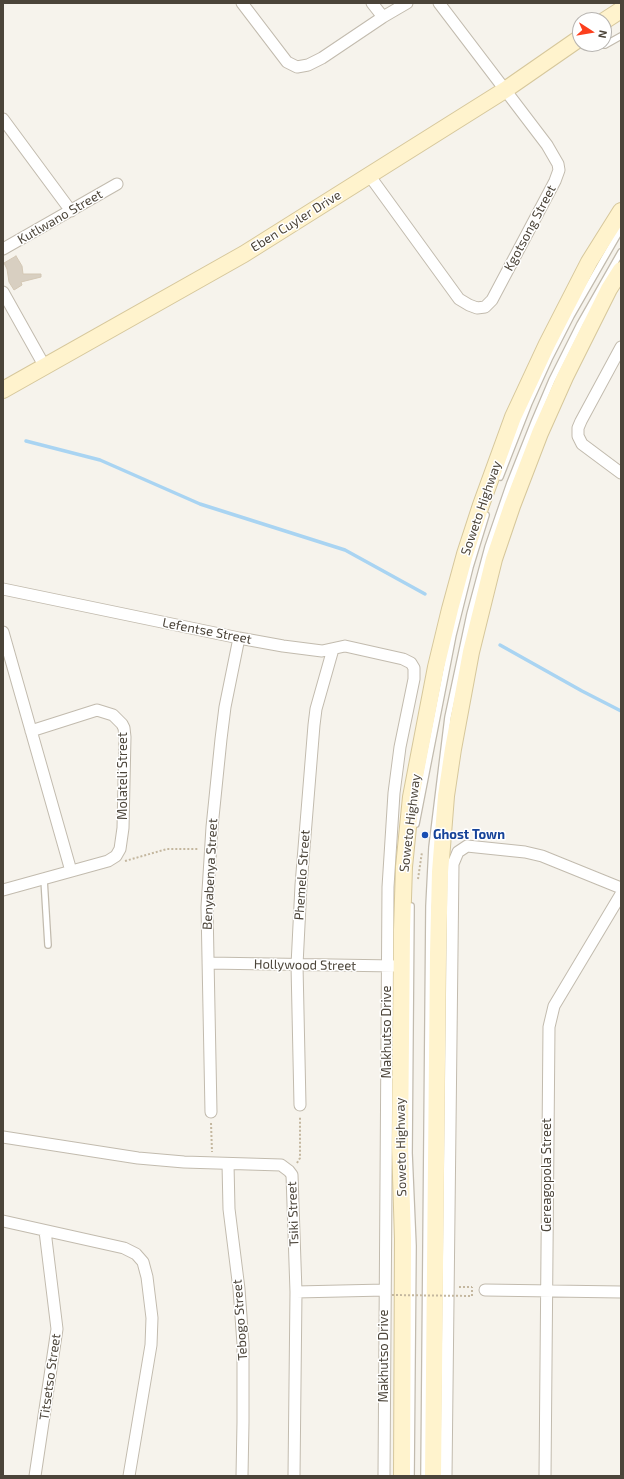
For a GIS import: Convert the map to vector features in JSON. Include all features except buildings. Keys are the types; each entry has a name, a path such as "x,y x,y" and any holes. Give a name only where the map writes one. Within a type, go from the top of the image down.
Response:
{"main road":[{"path":"612,16 621,10"},
{"name":"Eben Cuyler Drive","path":"3,390 215,271 505,90 572,46"},
{"name":"Soweto Highway","path":"402,1476 403,1239 394,966 411,797 436,667 465,554 480,505 519,404 547,344 589,262 621,211"},
{"path":"433,1476 440,872 446,796 453,749 471,652 494,559 512,506 540,433 565,377 609,289 621,270"}],"street":[{"path":"242,3 286,62 294,66 301,67 322,58 383,17 407,3"},
{"path":"372,3 383,17"},
{"name":"Kgotsong Street","path":"369,175 459,299 476,308 486,307 492,300 555,181 559,170 556,158 547,145 439,3"},
{"path":"3,119 71,211"},
{"name":"Kutlwano Street","path":"3,249 117,184"},
{"path":"3,292 45,367"},
{"path":"621,347 578,428 578,436 582,444 621,473"},
{"name":"Lefentse Street","path":"3,589 239,638 301,649 322,651 345,646 400,658 411,663"},
{"path":"3,632 71,871"},
{"name":"Benyabenya Street","path":"211,1112 207,907 211,849 225,707 239,638"},
{"name":"Phemelo Street","path":"300,1105 297,965 301,885 316,708 333,648"},
{"name":"Makhutso Drive","path":"384,1476 394,966 388,887 394,793 400,747 415,674 411,663"},
{"name":"Molateli Street","path":"30,731 97,710 113,714 122,724 126,737 123,828 120,849 116,856"},
{"path":"446,1476 453,864 458,852 470,845 534,853 621,888"},
{"path":"3,890 108,861 116,856"},
{"name":"Gereagopola Street","path":"545,1476 548,1027 554,1006 621,894"},
{"name":"Hollywood Street","path":"208,963 394,966"},
{"name":"Tsiki Street","path":"3,1137 138,1158 212,1164 281,1165 291,1173 296,1292 294,1476"},
{"name":"Tebogo Street","path":"228,1164 229,1209 239,1289 243,1344 242,1476"},
{"path":"3,1221 124,1248 136,1254 143,1262 147,1277 152,1318 151,1345 128,1476"},
{"name":"Titsetso Street","path":"35,1476 57,1329 45,1231"},
{"path":"484,1290 621,1292"},
{"path":"296,1292 388,1292"}],"lane":[{"path":"612,41 621,36"},
{"name":"Soweto Highway","path":"496,486 529,403 549,360 574,310 621,229"},
{"name":"Soweto Highway","path":"424,1476 429,906 432,847 448,717 470,614 488,547 510,483 552,380 580,324 621,252"},
{"name":"Soweto Highway","path":"415,830 452,635 470,567 489,507"},
{"path":"44,879 48,945"},
{"name":"Soweto Highway","path":"411,896 408,1153 413,1246 411,1476"}],"path":[{"path":"116,856 124,861 167,849 211,849"},
{"path":"291,1173 300,1158 300,1105"},
{"path":"211,1112 212,1164"},
{"path":"466,1287 472,1287"},
{"path":"388,1292 472,1296"}],"waterway":[{"path":"26,441 100,460 200,504 345,550 425,594"},
{"path":"500,645 621,711"}],"place":[{"name":"Ghost Town","path":"425,835"}]}
